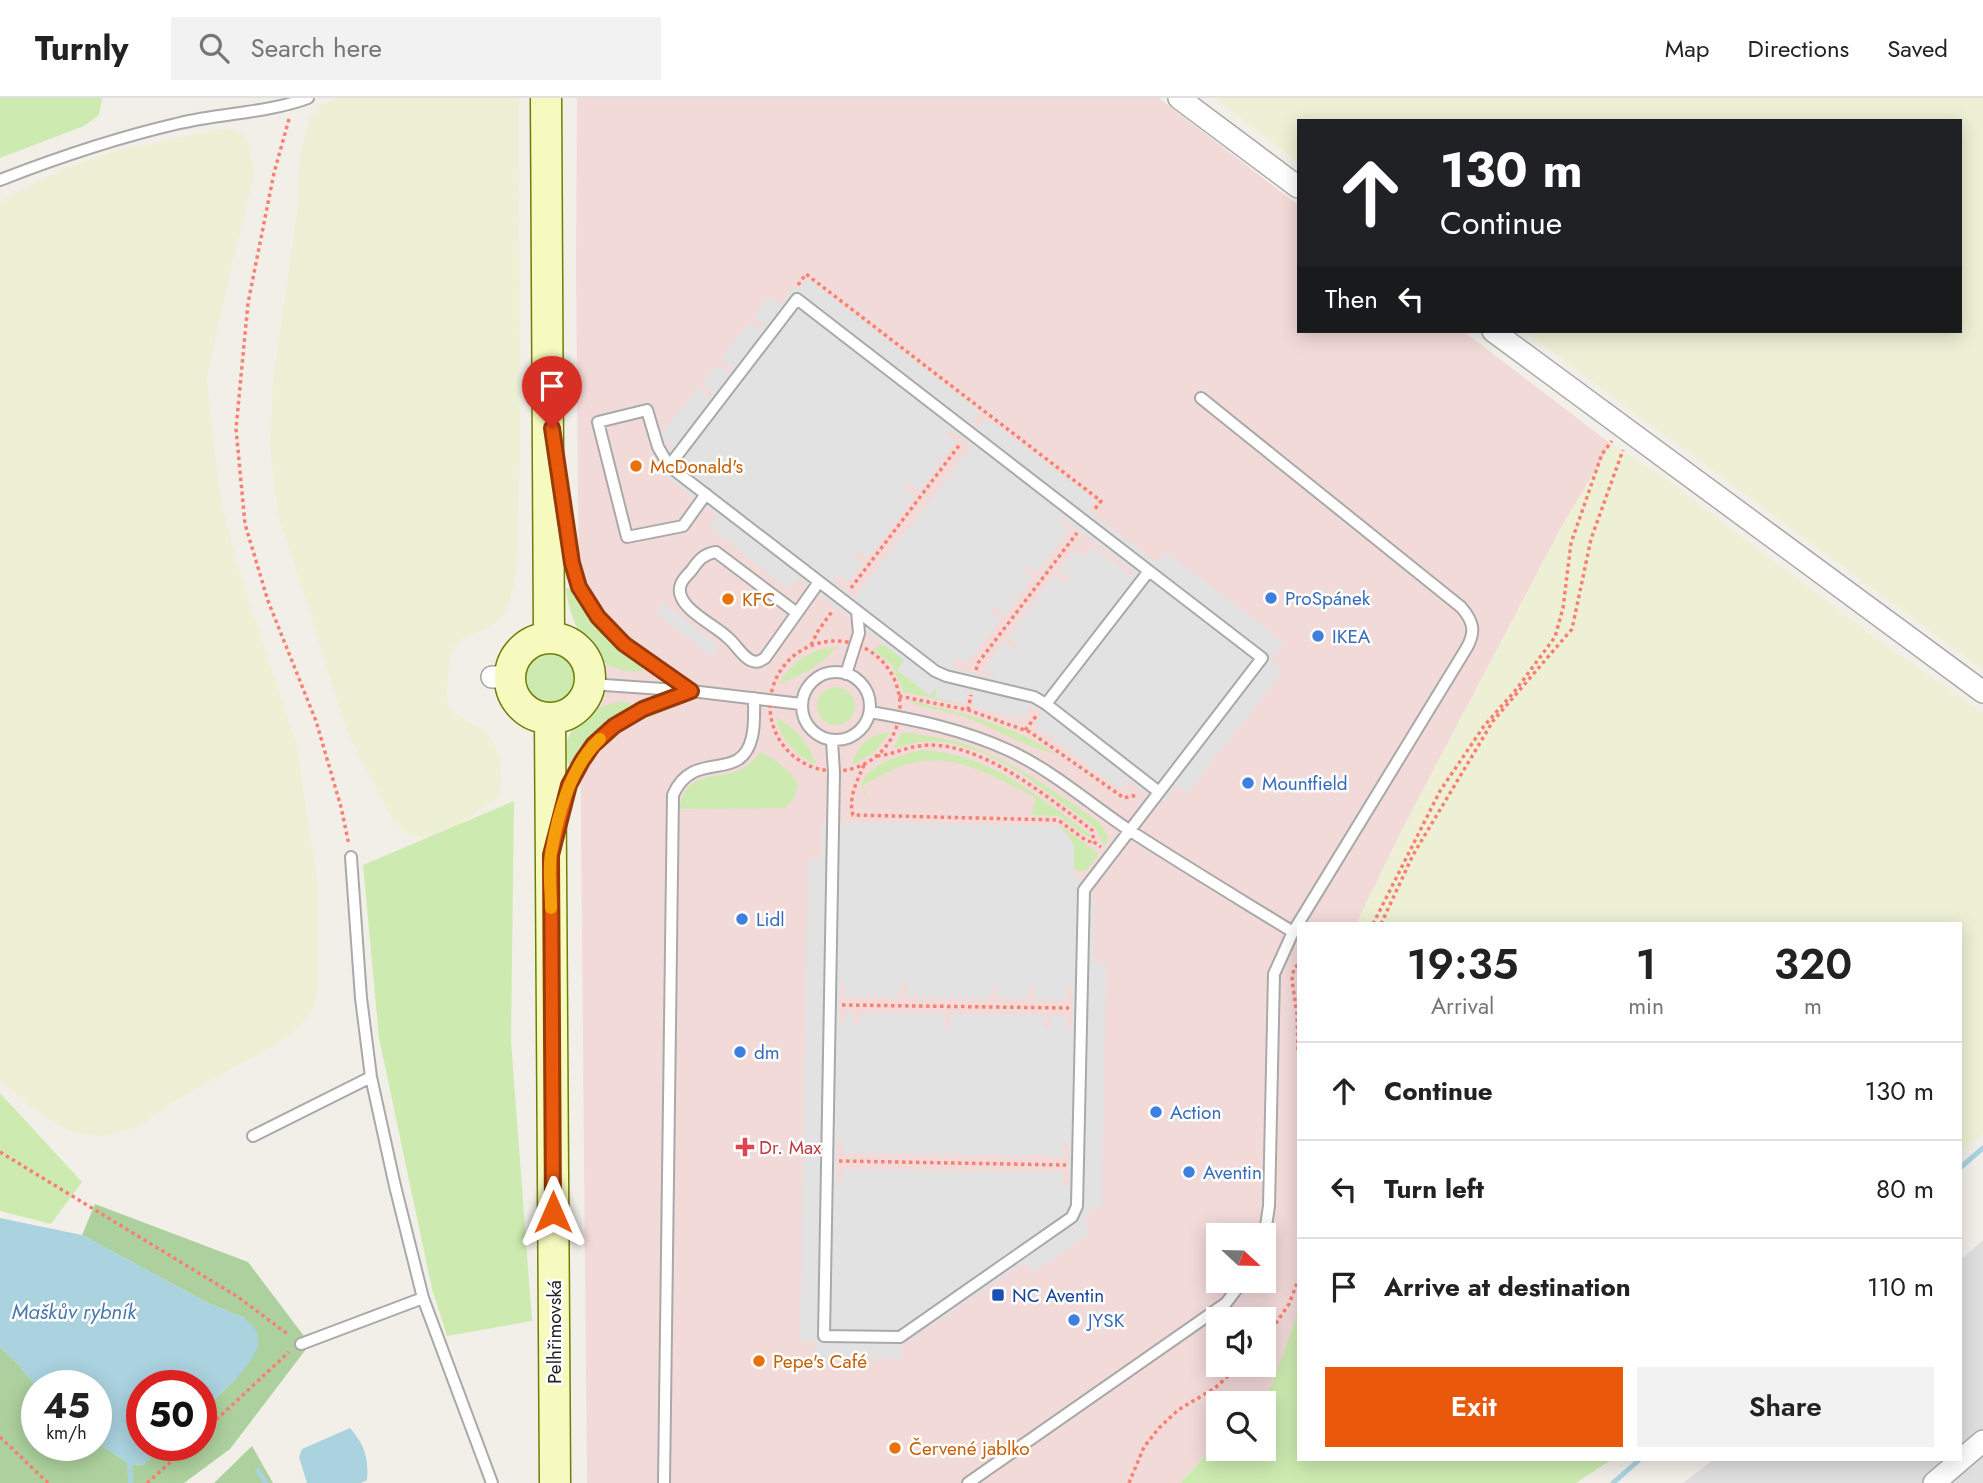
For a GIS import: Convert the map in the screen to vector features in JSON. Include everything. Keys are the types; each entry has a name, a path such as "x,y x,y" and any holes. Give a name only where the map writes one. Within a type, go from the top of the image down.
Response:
{"main road":[{"path":"546,98 549,637"},
{"path":"549,637 572,643 580,651 590,672 590,684 580,704 561,716 550,718 529,713 501,677 511,667 521,649 539,639 549,637"},
{"name":"Pelhřimovská","path":"550,718 555,1483"}],"street":[{"path":"1179,98 1297,186"},
{"path":"1496,333 1983,692"},
{"path":"1962,1459 1983,1441"},
{"path":"1934,1483 1960,1461"}],"lane":[{"path":"0,180 100,144 183,122 308,98"},
{"path":"669,466 797,299 1262,658 1084,890 1079,1195 1073,1217 900,1337 824,1336 834,772 832,741"},
{"path":"1201,398 1461,607 1471,618 1473,625 1473,637 1466,649 1299,922"},
{"path":"548,401 572,563 579,587 598,617 624,644 691,691"},
{"path":"706,494 683,526 627,537 598,422 647,410 658,447 669,466 706,494 819,582 858,611 935,671 1034,697 1159,792"},
{"path":"797,613 716,552 699,559 681,583 683,603 729,638 741,654 753,662 765,658 797,613 819,582"},
{"path":"1046,704 1149,570"},
{"path":"846,674 859,633 858,611"},
{"path":"836,672 846,674 854,677 865,688 870,712 857,734 841,741 832,741 813,733 802,714 801,704 804,694 817,678 836,672"},
{"path":"590,684 691,691 801,704"},
{"path":"551,855 569,785 593,745 614,726 635,714 691,691"},
{"path":"664,1483 673,795 683,778 695,770 735,763 747,752 753,735 754,698"},
{"path":"870,712 967,733 1010,751 1053,777 1130,831 1293,932"},
{"path":"351,857 361,998 371,1077 423,1298 492,1483"},
{"path":"1266,1223 1274,974 1297,925"},
{"path":"253,1136 371,1077"},
{"path":"968,1483 1226,1303 1234,1293"},
{"path":"301,1344 423,1298"}],"path":[{"path":"293,103 274,173 248,303 236,429 246,524 268,601 316,722 341,807 351,857"},
{"path":"797,299 796,288 806,274 1101,500 978,663 968,710"},
{"path":"811,645 818,631 985,411"},
{"path":"1374,922 1440,791 1484,726 1515,691 1555,637 1563,608 1571,543 1580,515 1602,454 1626,429"},
{"path":"1382,922 1413,855 1493,721 1572,629 1591,539 1626,429"},
{"path":"841,640 856,644 876,656 891,673 899,696 899,717 891,738 876,756 863,765 834,772 804,764 781,744 774,730 769,700 772,686 783,667 798,652 811,645 841,640"},
{"path":"876,756 920,746 945,747 978,756 1015,774 1093,830 1094,842"},
{"path":"863,765 853,791 853,815 1058,820 1111,855"},
{"path":"1297,966 1292,980 1297,1014"},
{"path":"830,1004 1082,1008"},
{"path":"0,1152 238,1297 301,1344 283,1356 217,1419"},
{"path":"827,1161 1080,1165"},
{"path":"1276,1324 1290,1304 1297,1284"},
{"path":"1129,1483 1144,1447 1158,1428 1178,1410 1215,1388 1227,1377"},
{"path":"0,1437 51,1483"},
{"path":"147,1483 172,1461"}],"shaded area":[{"path":"577,98 1159,98 1297,204 1297,333 1466,333 1611,444 1562,526 1403,828 1357,922 1297,922 1297,1315 1276,1374 1276,1307 1206,1307 1206,1377 1275,1377 1266,1391 1206,1391 1206,1455 1180,1483 587,1483 576,271"},
{"path":"808,279 979,411 972,422 979,427 986,417 1096,501 1089,511 1157,563 1166,552 1284,643 1271,660 1283,670 1188,793 1177,785 1162,805 1129,780 1121,790 1035,724 1043,714 1036,708 1028,707 1025,719 972,706 975,693 968,691 965,704 935,697 937,687 930,696 897,670 904,660 798,578 789,589 709,527 718,516 655,468 672,446 660,437 698,388 710,397 713,391 702,383 716,365 728,373 732,367 721,359 749,322 760,330 764,325 754,316 768,297 780,305 795,285 800,289","holes":["949,429 972,446 855,598 833,581 838,574 849,582 863,563 853,556 857,550 868,557 915,497 904,488 908,483 919,491 957,442 946,434","1062,517 1134,572 1130,576 1093,547 1084,558 1074,551 1059,570 1069,578 1065,583 1055,575 1008,637 1018,645 1015,650 1004,642 984,668 995,676 993,678 959,670 951,663 957,656 966,663 1000,620 990,612 994,607 1004,615 1032,577 1023,570 1026,565 1037,572 1069,529 1059,521"]},
{"path":"661,602 716,643 713,657 656,614"},
{"path":"822,822 1055,826 1070,837 1074,847 1074,872 1095,903 1093,963 1106,964 1102,1209 1091,1209 1084,1221 1092,1232 1033,1273 1025,1263 901,1346 901,1359 817,1358 816,1341 800,1341 808,859 822,858","holes":["840,983 845,983 845,996 899,997 900,984 906,984 906,997 990,999 991,986 997,986 997,998 1028,999 1029,986 1035,986 1034,999 1066,1000 1066,986 1072,986 1072,1029 1066,1029 1066,1016 1050,1016 1050,1028 1043,1029 1043,1015 951,1014 951,1028 945,1028 945,1014 860,1013 859,1026 853,1025 854,1012 845,1012 844,1026 839,1026","837,1140 842,1140 842,1153 1063,1156 1063,1144 1069,1144 1069,1186 1063,1186 1063,1172 842,1169 842,1182 836,1183"]},
{"path":"1983,1240 1983,1483 1683,1483 1712,1461 1962,1461 1962,1259"}],"green space":[{"path":"0,98 102,98 99,115 84,126 0,158"},
{"path":"337,98 519,98 520,451 517,569 510,601 502,617 492,626 463,638 454,647 450,656 447,690 448,706 452,712 485,731 493,742 500,757 501,780 499,794 493,802 460,824 433,836 420,837 406,833 395,824 349,736 278,514 270,447 273,380 298,204 300,154 310,119 319,105"},
{"path":"1215,98 1983,98 1983,670 1527,333 1962,333 1962,119 1297,119 1297,161"},
{"path":"227,128 241,133 247,139 254,173 207,377 209,402 221,503 236,560 296,742 318,886 318,988 312,1011 301,1025 278,1043 175,1101 144,1123 106,1136 85,1135 70,1131 40,1114 0,1081 0,202 64,169 111,152"},
{"path":"1611,444 1670,482 1867,632 1983,713 1983,1133 1962,1151 1962,922 1357,922 1403,828 1562,526"},
{"path":"568,587 604,635 642,666 642,671 626,671 611,666 589,647 574,620 566,590"},
{"path":"881,645 905,660 897,670 930,695 938,685 935,697 964,705 904,692 892,665 873,649"},
{"path":"836,647 810,669 779,684 803,658 818,650"},
{"path":"544,650 556,650 566,654 574,662 578,678 574,694 566,702 556,706 544,706 534,702 526,694 522,684 522,672 526,662 534,654"},
{"path":"836,687 849,693 855,706 849,719 836,725 823,719 817,706 823,693"},
{"path":"908,700 965,714 1002,727 1054,753 971,719"},
{"path":"629,702 631,707 596,730 572,763 568,764 568,740 579,721 598,708"},
{"path":"776,718 790,726 801,737 816,765 790,746"},
{"path":"890,732 874,753 852,765 865,742 876,735"},
{"path":"902,732 955,741 994,756 1048,787 1100,823 1108,836 1106,845 1096,828 1018,771 981,752 946,742 921,741 893,748"},
{"path":"922,750 947,753 992,768 1032,792 1091,835 1089,838 1058,816 1031,815 1036,798 988,774 971,767 937,760 902,766 863,785 870,807 861,784 865,777 887,761"},
{"path":"761,752 781,765 797,782 795,796 786,808 680,809 683,796 695,782 740,770"},
{"path":"514,801 511,1041 532,1321 447,1336 432,1289 379,1038 363,865"},
{"path":"1055,826 1062,827 1099,854 1086,870 1079,872 1075,869 1070,839"},
{"path":"0,1093 82,1182 51,1224 0,1211"},
{"path":"95,1204 248,1262 310,1344 230,1449 217,1459 217,1397 235,1380 244,1318 206,1302 82,1235"},
{"path":"1297,1315 1297,1461 1609,1461 1576,1483 1180,1483 1206,1455 1206,1461 1276,1461 1276,1391 1266,1391 1276,1377"},
{"path":"0,1347 23,1370 21,1461 112,1461 112,1452 130,1464 143,1465 147,1461 214,1461 184,1483 0,1483"},
{"path":"252,1446 273,1483 214,1483"}],"water":[{"name":"Maškův rybník","path":"0,1218 82,1235 206,1302 244,1318 258,1335 258,1346 252,1359 217,1397 217,1370 126,1370 126,1461 147,1461 143,1465 130,1464 112,1452 112,1370 23,1370 0,1347"},
{"path":"350,1428 364,1452 367,1480 361,1483 307,1483 299,1457 302,1449"}],"waterway":[{"path":"1962,1166 1983,1148"},
{"path":"129,1461 131,1483"},
{"path":"1613,1483 1638,1461"},
{"path":"258,1471 266,1483"}],"slow traffic":[{"path":"551,908 551,855 569,785 582,761 600,739"}],"place":[{"name":"McDonald's","path":"636,466"},
{"name":"ProSpánek","path":"1271,598"},
{"name":"KFC","path":"728,599"},
{"name":"IKEA","path":"1318,636"},
{"name":"Mountfield","path":"1248,783"},
{"name":"Lidl","path":"742,919"},
{"name":"dm","path":"740,1052"},
{"name":"Action","path":"1156,1112"},
{"name":"Dr. Max","path":"745,1147"},
{"name":"Aventin","path":"1189,1172"},
{"name":"NC Aventin","path":"998,1295"},
{"name":"JYSK","path":"1074,1320"},
{"name":"Pepe's Café","path":"759,1361"},
{"name":"Červené jablko","path":"895,1448"}],"route":[{"path":"552,428 572,563 579,587 598,617 624,644 691,691 643,709 614,726 593,745 569,785 551,855 553,1212"}]}
